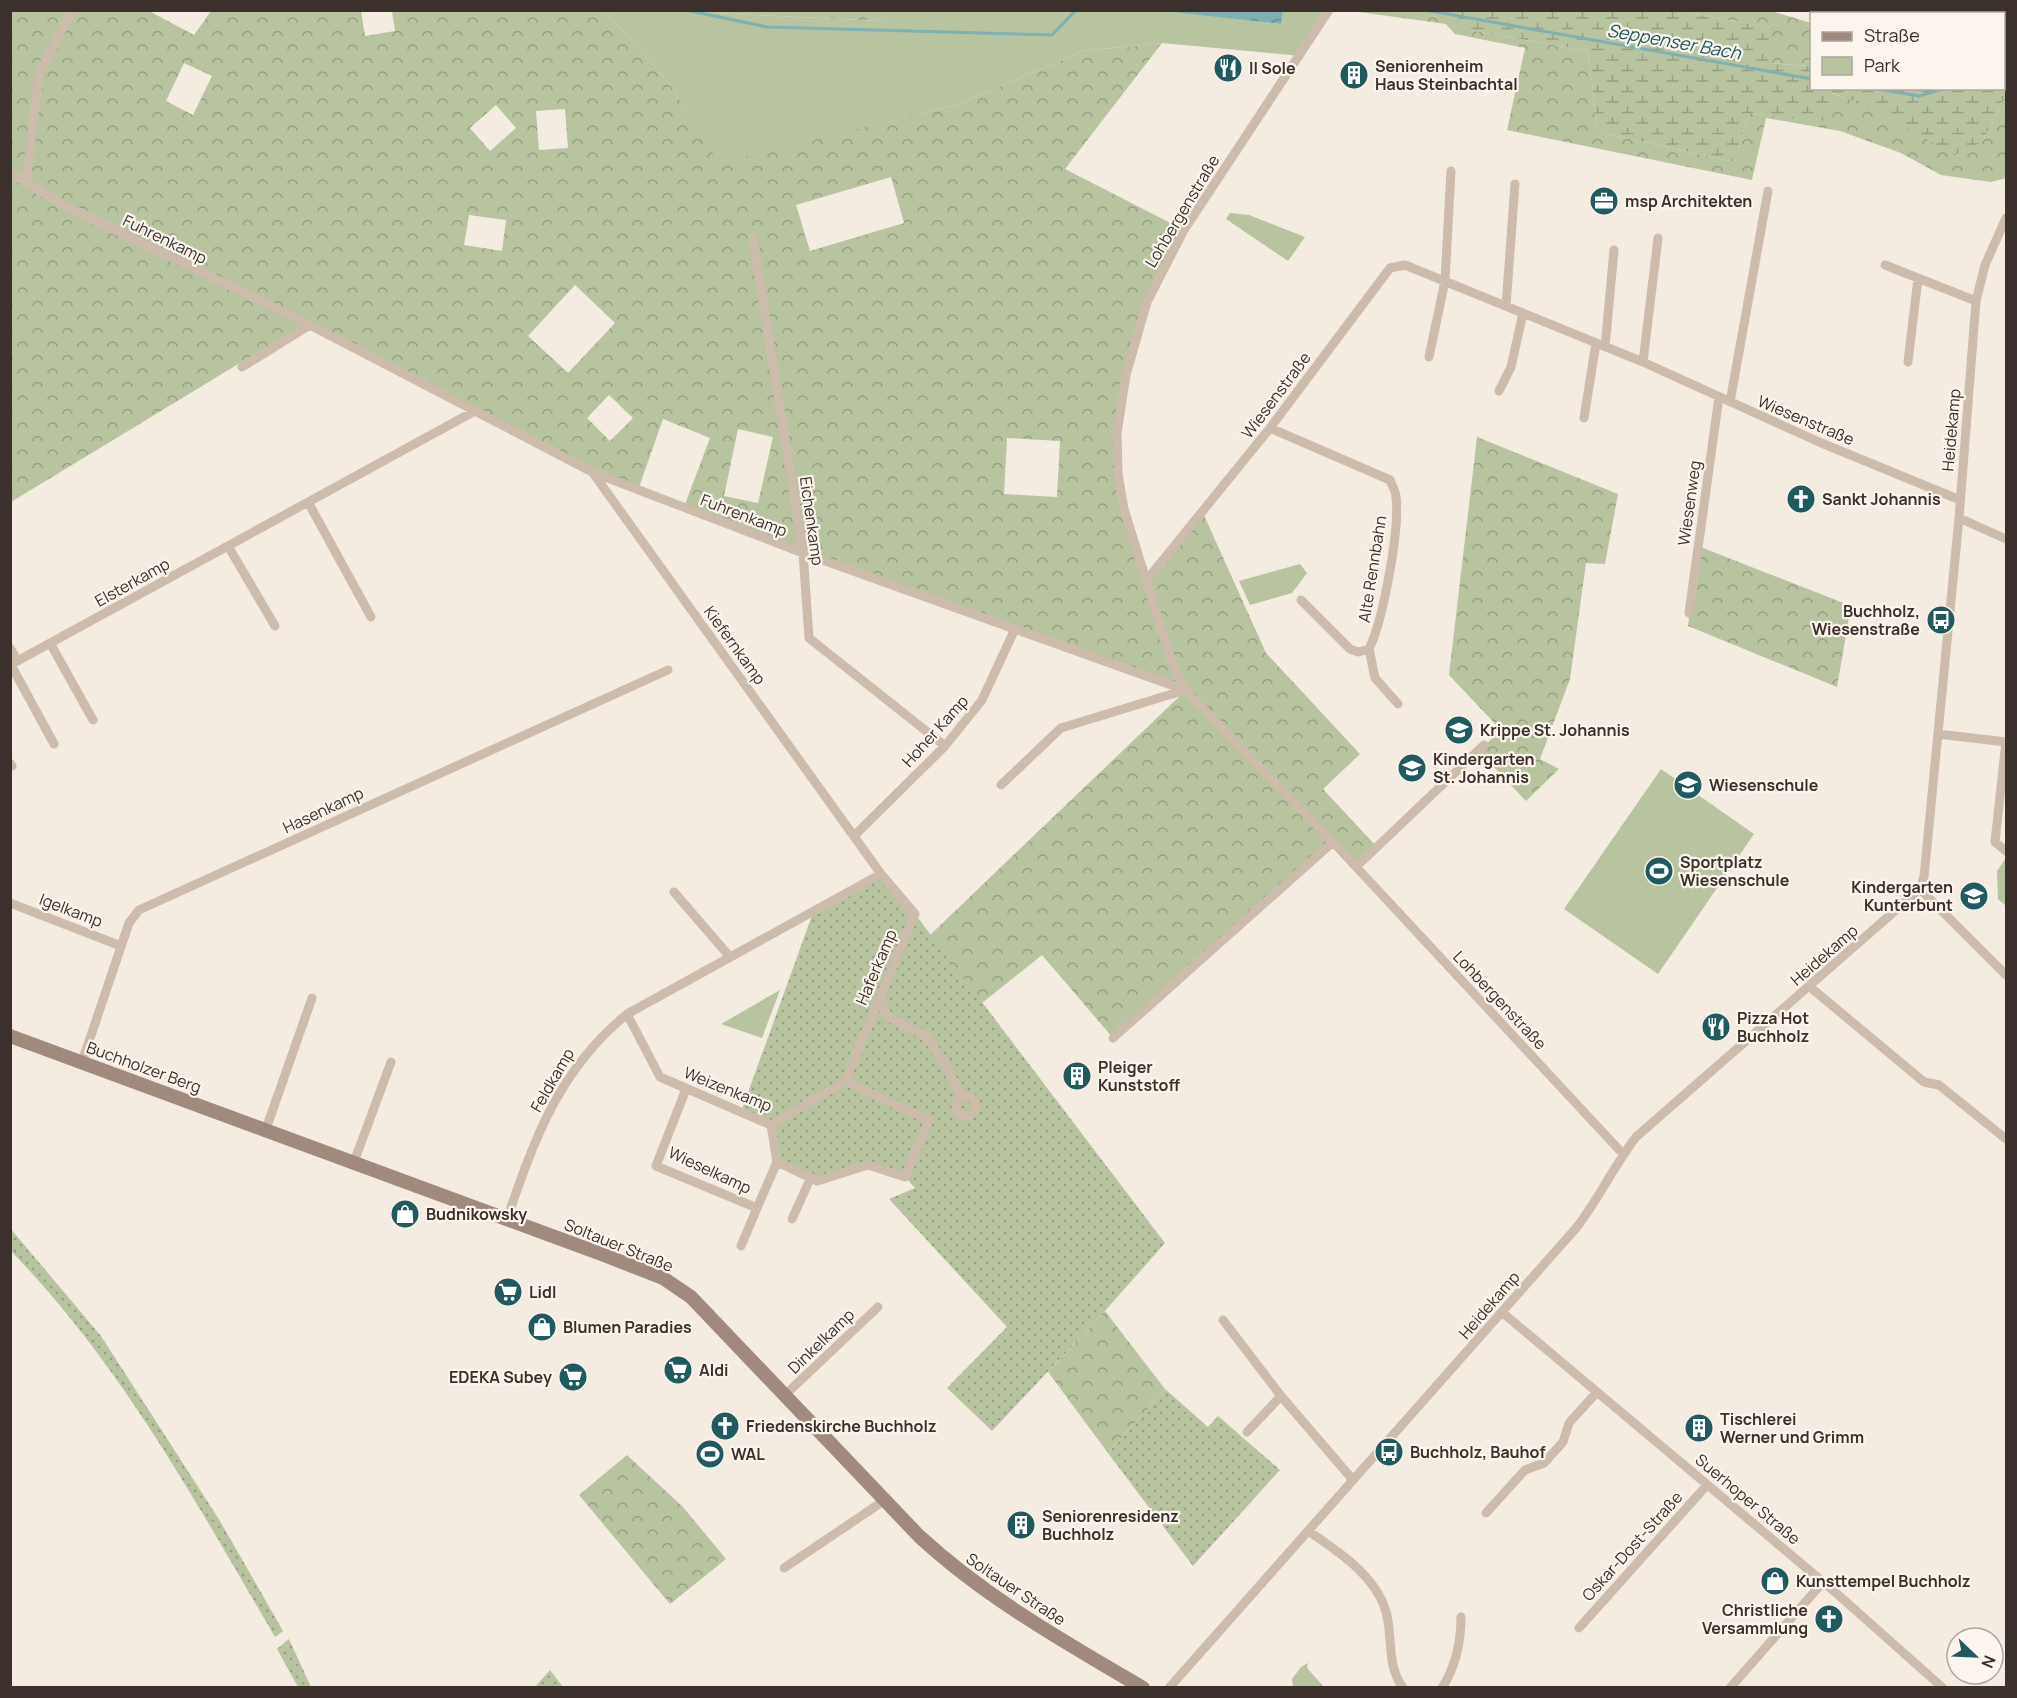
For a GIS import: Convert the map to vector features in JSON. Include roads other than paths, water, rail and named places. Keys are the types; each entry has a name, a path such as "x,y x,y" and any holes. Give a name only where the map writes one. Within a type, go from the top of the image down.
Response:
{"main road":[{"name":"Buchholzer Berg","path":"10,1036 371,1168"},
{"name":"Soltauer Straße","path":"371,1168 642,1270 680,1288 954,1568 1000,1601 1143,1688"}],"street":[{"path":"26,181 39,72 72,10"},
{"name":"Lohbergenstraße","path":"1329,10 1309,45 1199,206 1147,302 1126,375 1117,433 1118,474 1124,509 1172,663 1185,690 1333,842 1623,1154"},
{"path":"1430,357 1445,281 1451,171"},
{"name":"Fuhrenkamp","path":"10,173 62,204 310,325 473,412 592,472 803,554 1185,690"},
{"path":"1506,306 1515,184"},
{"path":"1730,402 1768,192"},
{"name":"Heidekamp","path":"1169,1688 1503,1313 1590,1210 1623,1154 1636,1137 1920,889 1924,877 1959,518 1976,301 1985,265 2007,218"},
{"name":"Eichenkamp","path":"753,237 803,554 809,638 945,746"},
{"path":"1642,362 1658,237"},
{"path":"1584,418 1601,345 1614,250"},
{"name":"Wiesenstraße","path":"1145,582 1270,428 1390,268 1405,265 1642,362 1960,500"},
{"path":"1885,265 1976,301"},
{"path":"1908,362 1918,278"},
{"path":"1498,391 1511,368 1522,313"},
{"path":"242,368 310,325"},
{"name":"Wiesenweg","path":"1689,613 1719,397"},
{"name":"Elsterkamp","path":"13,664 473,412"},
{"name":"Alte Rennbahn","path":"1270,428 1390,480 1396,494 1397,513 1386,588 1377,633 1369,649 1358,652 1350,649 1301,600"},
{"name":"Kiefernkamp","path":"592,472 854,836"},
{"path":"308,502 371,617"},
{"path":"1959,518 2007,539"},
{"path":"228,546 275,626"},
{"name":"Hoher Kamp","path":"854,836 945,746 982,700 1015,629"},
{"path":"51,644 93,720"},
{"path":"10,648 13,664 54,744"},
{"path":"1369,649 1375,678 1398,704"},
{"name":"Hasenkamp","path":"82,1062 129,923 139,910 668,670"},
{"path":"1001,785 1061,728 1185,690"},
{"path":"1938,734 2006,742 1995,842 2007,851"},
{"path":"1356,867 1484,745"},
{"path":"854,836 881,874"},
{"path":"1113,1038 1333,842"},
{"name":"Feldkamp","path":"507,1219 548,1113 567,1078 586,1052 627,1014 881,874"},
{"name":"Haferkamp","path":"845,1081 915,914 881,874"},
{"path":"1920,889 2007,975"},
{"path":"674,892 730,957"},
{"name":"Igelkamp","path":"10,903 121,946"},
{"path":"1810,987 1924,1082 1940,1084 2007,1139"},
{"path":"882,993 883,1011 926,1038 962,1096"},
{"path":"266,1129 312,998"},
{"name":"Weizenkamp","path":"627,1014 660,1077 771,1125 845,1081"},
{"path":"354,1162 391,1062"},
{"path":"771,1125 777,1162 818,1181 868,1164 905,1177 929,1120 845,1081"},
{"name":"Wieselkamp","path":"686,1089 656,1166 757,1208"},
{"name":"Wieselkamp","path":"741,1246 777,1162"},
{"path":"792,1219 810,1177"},
{"name":"Dinkelkamp","path":"785,1395 878,1307"},
{"name":"Suerhoper Straße","path":"1503,1313 1823,1582 1943,1688"},
{"path":"1223,1320 1281,1396 1353,1480"},
{"path":"1486,1513 1524,1470 1544,1463 1563,1442 1569,1423 1598,1392"},
{"path":"1247,1432 1281,1396"},
{"name":"Oskar-Dost-Straße","path":"1579,1628 1707,1485"},
{"path":"784,1568 885,1500"},
{"path":"1308,1531 1344,1557 1377,1591 1388,1619 1393,1671 1403,1688"},
{"path":"1730,1688 1823,1582"},
{"path":"1442,1688 1456,1660 1461,1637 1461,1617"}],"water":[{"path":"1164,11 1283,11 1281,24"}],"waterway":[{"name":"Seppenser Bach","path":"686,10 767,27 1052,35 1076,10"},
{"name":"Seppenser Bach","path":"1425,10 1810,79"},
{"name":"Seppenser Bach","path":"1884,90 1919,96 1939,90"}],"place":[{"name":"Il Sole","path":"1228,68"},
{"name":"Seniorenheim Haus Steinbachtal","path":"1354,75"},
{"name":"msp Architekten","path":"1604,201"},
{"name":"Sankt Johannis","path":"1801,499"},
{"name":"Buchholz, Wiesenstraße","path":"1941,620"},
{"name":"Krippe St. Johannis","path":"1459,730"},
{"name":"Kindergarten St. Johannis","path":"1412,768"},
{"name":"Wiesenschule","path":"1688,785"},
{"name":"Sportplatz Wiesenschule","path":"1659,871"},
{"name":"Kindergarten Kunterbunt","path":"1974,896"},
{"name":"Pizza Hot Buchholz","path":"1716,1027"},
{"name":"Pleiger Kunststoff","path":"1077,1076"},
{"name":"Budnikowsky","path":"405,1214"},
{"name":"Lidl","path":"508,1292"},
{"name":"Blumen Paradies","path":"542,1327"},
{"name":"Aldi","path":"678,1370"},
{"name":"EDEKA Subey","path":"573,1377"},
{"name":"Friedenskirche Buchholz","path":"725,1426"},
{"name":"Tischlerei Werner und Grimm","path":"1699,1428"},
{"name":"Buchholz, Bauhof","path":"1389,1452"},
{"name":"WAL","path":"710,1454"},
{"name":"Seniorenresidenz Buchholz","path":"1021,1525"},
{"name":"Kunsttempel Buchholz","path":"1775,1581"},
{"name":"Christliche Versammlung","path":"1829,1619"}]}
